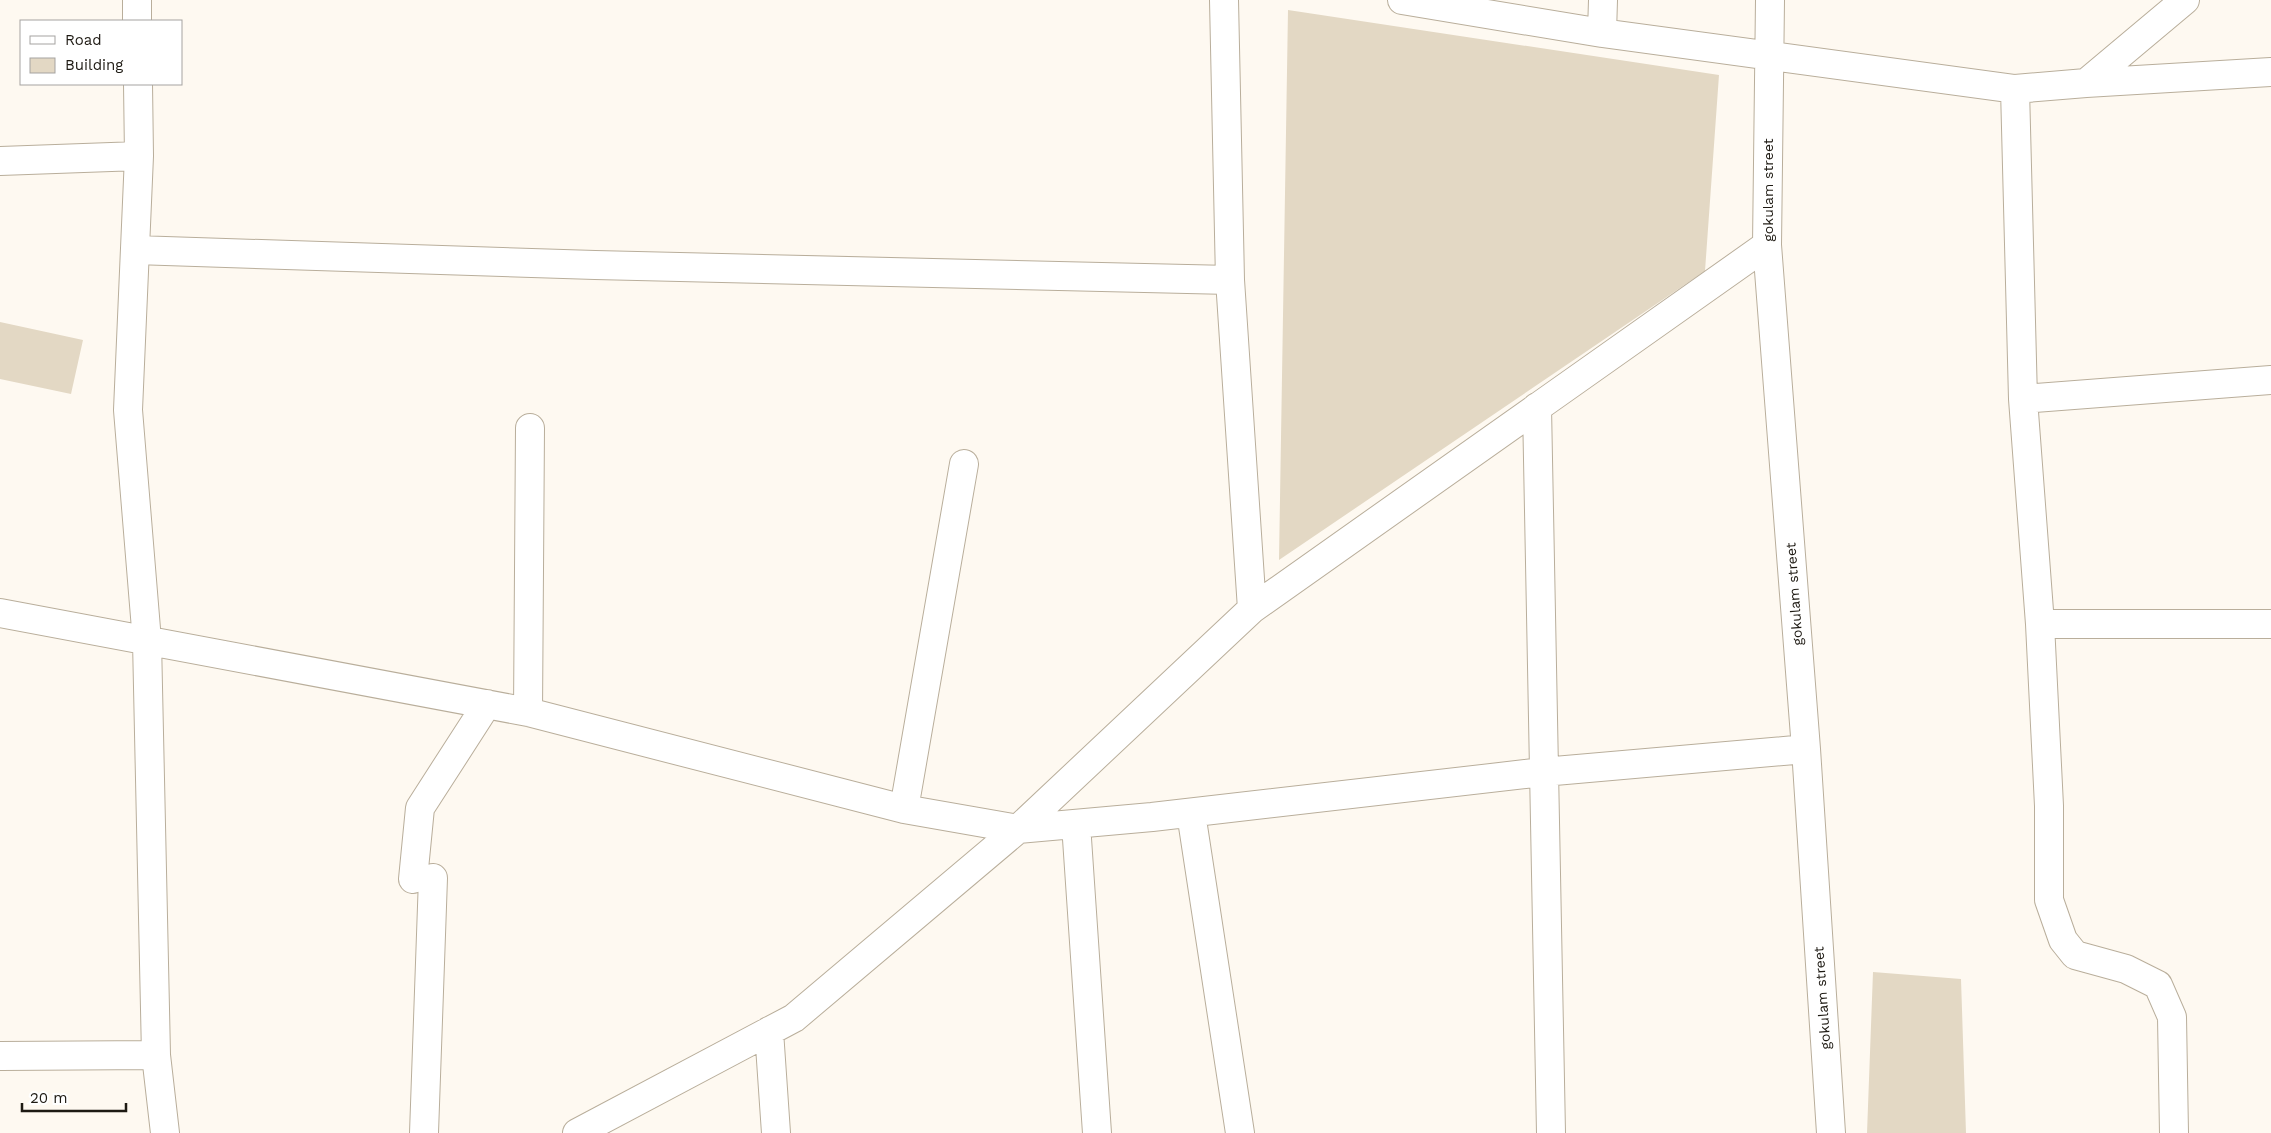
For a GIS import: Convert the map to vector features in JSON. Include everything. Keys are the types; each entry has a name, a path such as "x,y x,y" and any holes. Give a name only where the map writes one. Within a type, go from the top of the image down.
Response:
{"street":[{"path":"137,0 137,20"},
{"path":"1224,0 1230,280 1252,609"},
{"path":"1402,0 1602,32 2015,89 2271,72"},
{"path":"1602,32 1603,0"},
{"name":"gokulam street","path":"1770,0 1767,244 1806,750 1831,1133"},
{"path":"2086,83 2185,0"},
{"path":"138,85 139,156 128,410 147,641 156,1055 165,1133"},
{"path":"2015,89 2024,399 2040,624 2049,806 2049,900 2063,940 2075,955 2126,968 2158,985 2172,1017 2174,1133"},
{"path":"0,161 139,156"},
{"path":"577,1133 794,1018 1018,829 1252,609 1767,244"},
{"path":"135,250 595,265 1230,280"},
{"path":"2024,399 2271,380"},
{"path":"1537,407 1551,1133"},
{"path":"528,712 530,428"},
{"path":"904,808 964,464"},
{"path":"0,613 528,712 904,808 1018,829 1191,812 1543,772 1806,750"},
{"path":"2040,624 2271,624"},
{"path":"424,1133 423,879 420,808 486,704"},
{"path":"1191,812 1240,1133"},
{"path":"1076,824 1098,1133"},
{"path":"770,1031 776,1133"},
{"path":"0,1056 156,1055"}],"building":[{"path":"1288,10 1719,75 1705,271 1279,560"},
{"path":"0,322 83,340 71,394 0,379"},
{"path":"1873,972 1961,979 1966,1133 1867,1133"}]}
